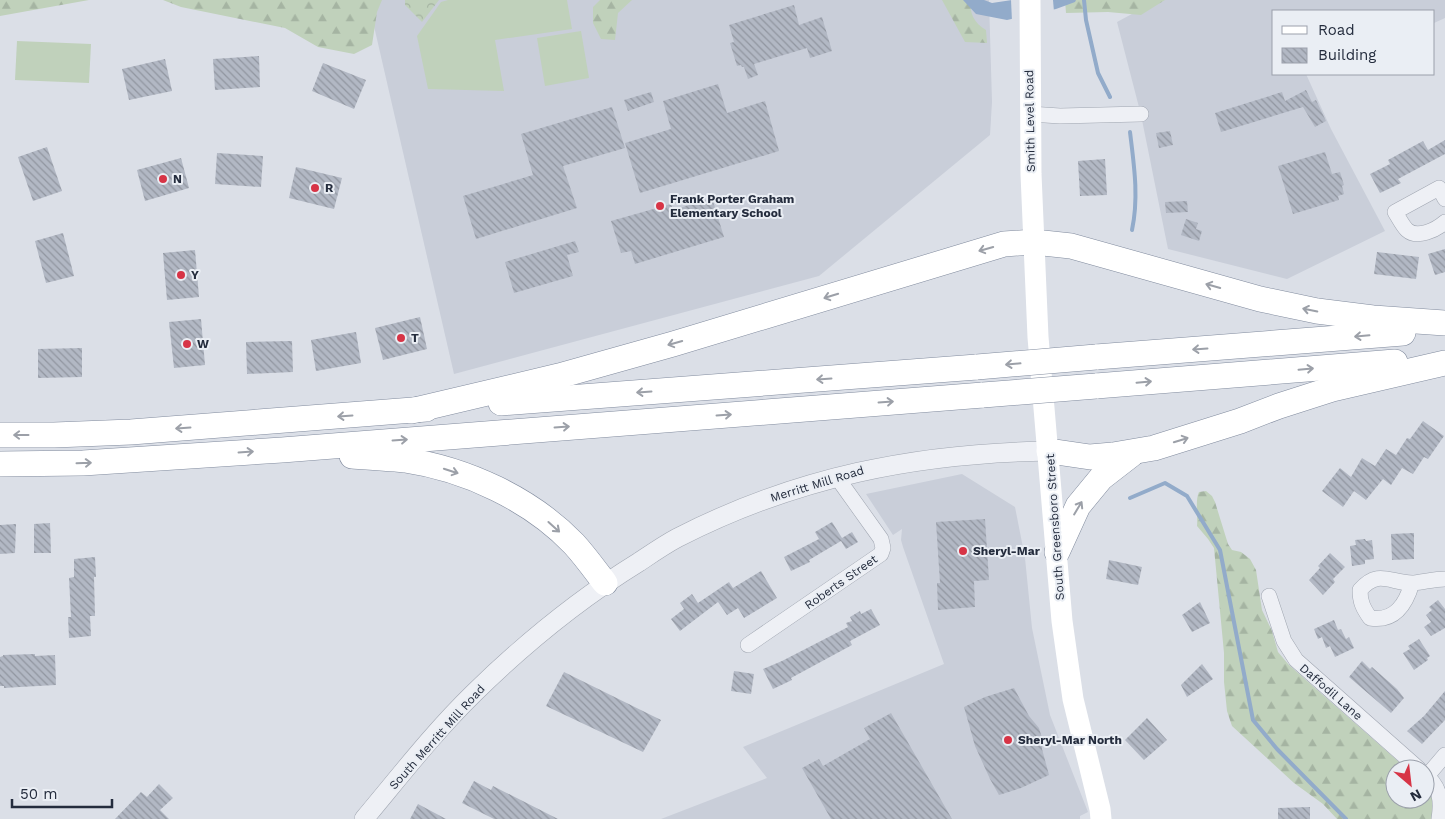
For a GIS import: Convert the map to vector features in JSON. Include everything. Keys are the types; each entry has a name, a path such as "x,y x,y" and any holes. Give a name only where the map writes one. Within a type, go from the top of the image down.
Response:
{"highway":[{"path":"411,410 503,390 597,365 1004,244 1034,242 1071,246 1260,299 1317,312 1445,323"},
{"path":"0,435 131,432 1445,329"},
{"path":"1049,451 1090,458 1154,448 1240,422 1279,406 1332,389 1445,362"},
{"path":"0,464 83,463 282,450 1361,364 1445,362"},
{"path":"282,450 406,460 472,478 514,499 544,518 573,544 605,583"},
{"path":"1057,552 1078,506 1101,478 1134,452"}],"main road":[{"name":"Smith Level Road","path":"1030,0 1029,65 1034,242"},
{"name":"South Greensboro Street","path":"1034,242 1038,337 1062,621 1073,699 1103,816"}],"street":[{"path":"1030,114 1060,116 1142,114"},
{"path":"1445,200 1440,188 1395,212 1407,230 1412,233 1423,233 1445,222"},
{"name":"Merritt Mill Road","path":"605,583 675,539 718,519 756,503 836,476 921,459 994,452 1049,451"},
{"name":"Roberts Street","path":"748,645 881,554 883,544 881,539 836,476"},
{"path":"1412,583 1445,579"},
{"name":"South Merritt Mill Road","path":"364,819 427,744 473,694 509,660 605,583"},
{"name":"Daffodil Lane","path":"1270,596 1284,641 1296,660 1408,759"},
{"path":"1435,764 1445,755"},
{"name":"Daffodil Lane","path":"1435,786 1440,796 1440,819"}],"shaded area":[{"name":"Frank Porter Graham Elementary School","path":"368,0 989,0 992,102 990,135 819,276 454,374"},
{"path":"1158,0 1445,0 1445,18 1435,23 1435,10 1272,10 1272,75 1306,75 1331,129 1385,231 1287,279 1168,249 1141,115 1117,22"},
{"path":"962,474 1015,507 1025,558 1032,628 1050,715 1088,812 1080,816 1080,819 661,819 767,778 743,747 944,664 903,547 901,540 902,529 893,535 866,494"}],"green space":[{"path":"0,0 89,0 0,16"},
{"path":"163,0 382,0 377,12 372,45 354,54 318,47 285,28 181,7"},
{"path":"405,0 439,0 422,22 405,5"},
{"path":"448,0 567,0 572,29 495,40 504,91 428,89 417,36 441,2"},
{"path":"600,0 632,0 618,13 615,40 601,39 593,23 593,7"},
{"path":"942,0 971,0 975,21 986,30 987,43 965,42"},
{"path":"1065,0 1165,0 1141,15 1108,12 1066,13"},
{"path":"581,31 589,78 545,86 537,38"},
{"path":"17,41 91,44 89,83 15,80"},
{"path":"1206,491 1212,496 1228,544 1232,550 1241,552 1250,559 1256,570 1262,610 1272,631 1278,652 1289,665 1396,759 1385,759 1385,809 1435,809 1435,801 1445,819 1337,819 1323,804 1294,783 1232,726 1227,711 1224,682 1224,653 1214,548 1197,526 1199,492"}],"water":[{"path":"963,0 984,0 992,3 1012,0 1076,0 1056,9 1007,20 976,14"}],"pier":[{"path":"1011,0 1053,0 1054,12 1012,21"}],"building":[{"path":"794,5 799,25 822,17 832,51 810,58 807,48 754,64 758,75 748,79 744,67 741,65 737,66 730,43 734,42 729,25"},
{"path":"259,56 260,87 215,90 213,59"},
{"path":"165,59 172,91 129,100 122,69"},
{"path":"323,63 366,80 354,109 312,91"},
{"path":"718,84 727,113 765,101 779,151 640,193 625,143 671,129 663,101"},
{"path":"1306,90 1312,102 1316,100 1326,121 1315,127 1303,107 1221,132 1215,113 1282,92 1285,101"},
{"path":"651,92 654,102 628,111 624,100"},
{"path":"612,107 625,148 563,166 577,208 476,239 463,196 533,175 521,134"},
{"path":"1170,131 1173,145 1159,148 1156,133"},
{"path":"1445,140 1445,154 1398,179 1401,183 1380,193 1370,174 1390,164 1388,160 1423,141 1428,150"},
{"path":"47,147 62,191 33,201 18,157"},
{"path":"1325,152 1332,174 1340,172 1344,185 1342,186 1344,194 1338,196 1339,200 1293,214 1278,166"},
{"path":"217,153 263,156 261,187 215,184"},
{"name":"N","path":"181,158 189,188 145,201 137,170"},
{"path":"1105,159 1107,195 1080,196 1078,161"},
{"name":"R","path":"296,167 342,178 334,209 289,198"},
{"path":"712,198 724,237 635,264 631,251 621,253 611,221 671,204 673,210"},
{"path":"1187,201 1188,212 1166,213 1165,202"},
{"path":"1186,219 1198,223 1196,229 1202,231 1199,241 1181,235"},
{"path":"63,233 74,276 46,283 35,241"},
{"path":"575,241 579,252 567,255 573,276 514,293 505,262"},
{"path":"1445,249 1445,272 1435,275 1428,254"},
{"name":"Y","path":"195,250 199,297 167,300 163,253"},
{"path":"1377,252 1419,257 1416,279 1374,274"},
{"name":"T","path":"420,317 427,349 383,360 375,328"},
{"name":"W","path":"201,319 205,365 174,368 169,322"},
{"path":"356,332 361,363 316,371 311,340"},
{"path":"292,341 293,372 247,374 246,342"},
{"path":"82,348 82,377 38,378 38,349"},
{"path":"1423,421 1444,436 1428,459 1424,457 1413,474 1402,468 1391,485 1383,479 1366,500 1354,491 1343,507 1322,491 1340,468 1351,477 1362,458 1375,466 1386,449 1396,455 1407,438 1410,439"},
{"name":"Sheryl-Mar","path":"985,519 989,580 974,581 975,607 938,610 937,583 940,583 936,522"},
{"path":"832,522 842,538 852,532 858,542 846,549 841,541 809,560 810,562 791,571 784,557 819,539 815,532"},
{"path":"50,523 51,553 34,553 34,524"},
{"path":"16,524 15,553 0,554 0,525"},
{"path":"1414,533 1414,559 1392,560 1391,534"},
{"path":"1365,539 1366,541 1372,540 1374,559 1365,560 1365,564 1352,566 1350,546 1356,545 1355,540"},
{"path":"1330,553 1345,567 1333,579 1335,582 1323,595 1309,580"},
{"path":"95,557 95,616 90,616 91,636 69,638 68,617 71,617 69,578 74,577 74,559"},
{"path":"1109,560 1142,567 1138,585 1106,579"},
{"path":"761,571 777,598 744,618 738,608 727,615 718,602 680,631 671,619 684,609 680,603 692,594 698,603 729,582 733,588"},
{"path":"1438,600 1445,609 1445,628 1431,636 1424,627 1431,622 1426,615 1432,610 1429,607"},
{"path":"1200,602 1210,623 1192,632 1182,615"},
{"path":"871,609 880,625 850,641 852,645 773,689 763,669 848,627 846,623 852,621 850,617 860,611 861,614"},
{"path":"1334,620 1338,630 1341,629 1346,639 1349,637 1354,648 1335,657 1330,646 1326,648 1322,637 1318,639 1314,629"},
{"path":"1419,639 1430,656 1427,658 1428,660 1414,670 1403,653 1410,649 1408,646"},
{"path":"35,654 35,656 55,655 56,685 4,688 4,686 0,686 0,657 3,655"},
{"path":"1362,661 1370,669 1372,667 1397,689 1404,698 1391,713 1349,677"},
{"path":"1202,664 1213,679 1187,697 1181,685"},
{"path":"734,671 754,674 751,694 731,691"},
{"path":"564,672 661,720 643,752 546,706"},
{"name":"Sheryl-Mar North","path":"1014,688 1029,716 1039,728 1049,775 1021,788 999,795 975,746 964,707 985,697"},
{"path":"1445,691 1445,720 1422,744 1407,731 1424,716"},
{"path":"891,713 952,819 831,819 802,768 819,759 823,766 870,739 864,728"},
{"path":"1147,718 1167,740 1144,760 1125,740"},
{"path":"474,781 491,790 493,786 558,819 494,819 462,803"},
{"path":"159,784 173,798 160,810 169,819 115,819 141,792 147,797"},
{"path":"418,804 446,819 410,819"},
{"path":"1310,807 1310,819 1278,819 1278,808"}],"waterway":[{"path":"1084,0 1086,20 1098,73 1110,97"},
{"path":"1130,132 1135,193 1132,230"},
{"path":"1130,498 1165,483 1187,496 1220,550 1253,720 1277,749 1346,819"}],"place":[{"name":"N","path":"163,179"},
{"name":"R","path":"315,188"},
{"name":"Frank Porter Graham Elementary School","path":"660,206"},
{"name":"Y","path":"181,275"},
{"name":"T","path":"401,338"},
{"name":"W","path":"187,344"},
{"name":"Sheryl-Mar","path":"963,551"},
{"name":"Sheryl-Mar North","path":"1008,740"}]}
